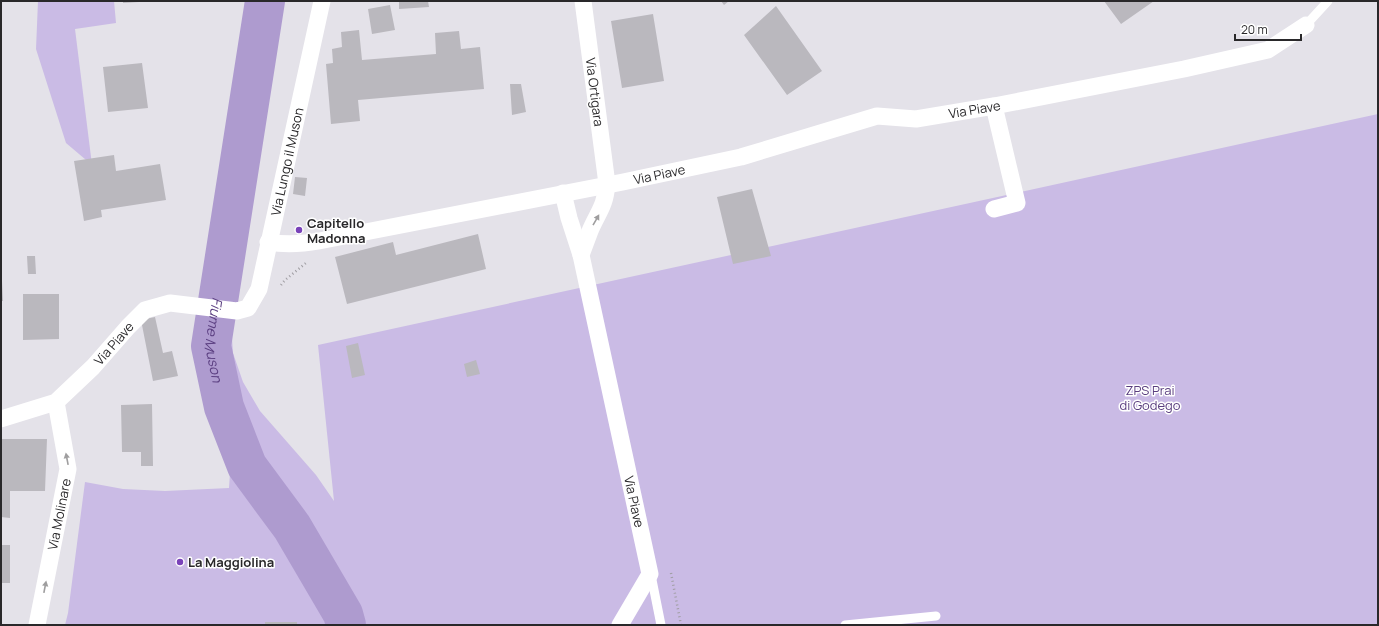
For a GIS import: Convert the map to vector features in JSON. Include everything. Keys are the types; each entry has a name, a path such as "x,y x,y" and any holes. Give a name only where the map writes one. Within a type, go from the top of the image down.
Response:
{"street":[{"name":"Via Lungo il Muson","path":"237,311 248,308 259,289 268,242 322,1"},
{"name":"Via Ortigara","path":"583,1 607,184"},
{"name":"Via Piave","path":"268,242 280,244 299,244 319,241 741,157 877,116 916,119 994,106 1184,69 1268,50 1306,25"},
{"path":"994,106 1017,203 994,208"},
{"path":"581,258 590,230 604,203 607,184"},
{"name":"Via Piave","path":"562,193 581,258 650,574"},
{"name":"Via Piave","path":"1,419 56,402 93,367 128,326 145,310 170,303 237,311"},
{"name":"Via Molinare","path":"37,625 68,469 56,402"},
{"path":"620,625 650,574"}],"lane":[{"name":"Via Piave","path":"1306,25 1328,1"},
{"path":"650,574 662,625"},
{"path":"845,625 936,616"}],"path":[{"path":"680,614 682,625"}],"green space":[{"path":"38,1 114,1 116,23 75,29 92,165 66,143 36,49"},
{"name":"ZPS Prai di Godego","path":"1378,114 1378,625 65,625 68,613 85,482 123,489 165,491 229,488 233,429 213,394 202,360 200,330 223,334 232,338 233,353 243,382 260,411 316,475 334,501 318,345"}],"building":[{"path":"123,1 139,1 139,2 123,3"},
{"path":"399,1 428,1 429,7 399,9"},
{"path":"721,1 729,1 724,5"},
{"path":"1104,1 1154,1 1121,24"},
{"path":"390,5 395,30 372,34 368,9"},
{"path":"776,6 822,71 787,95 744,35"},
{"path":"653,14 664,81 622,88 611,21"},
{"path":"359,30 362,60 436,54 435,33 459,31 461,49 480,47 484,89 358,100 360,121 331,124 326,64 333,63 332,49 342,47 341,32"},
{"path":"142,63 148,108 108,112 103,67"},
{"path":"510,84 521,84 526,112 512,115"},
{"path":"114,155 116,171 160,164 166,200 101,210 102,217 84,221 74,161"},
{"path":"295,177 307,178 305,196 293,194"},
{"path":"752,189 771,256 733,264 717,197"},
{"path":"478,234 486,269 347,304 335,257 393,242 396,255"},
{"path":"27,256 35,256 36,274 28,274"},
{"path":"2,281 3,301 1,301"},
{"path":"23,294 59,294 59,339 23,340"},
{"path":"155,317 163,353 172,351 178,376 153,381 141,320"},
{"path":"358,343 365,375 352,378 346,346"},
{"path":"476,360 480,374 467,377 464,364"},
{"path":"152,404 153,466 141,466 141,452 122,452 121,405"},
{"path":"1,439 47,439 45,491 10,491 10,518 1,517"},
{"path":"1,545 10,545 10,583 1,583"},
{"path":"265,622 297,622 297,625 265,625"}],"waterway":[{"name":"Fiume Muson","path":"265,1 211,346 224,407 247,466 292,527 343,614 346,625"}],"place":[{"name":"Capitello Madonna","path":"299,230"},
{"name":"La Maggiolina","path":"180,562"}]}
